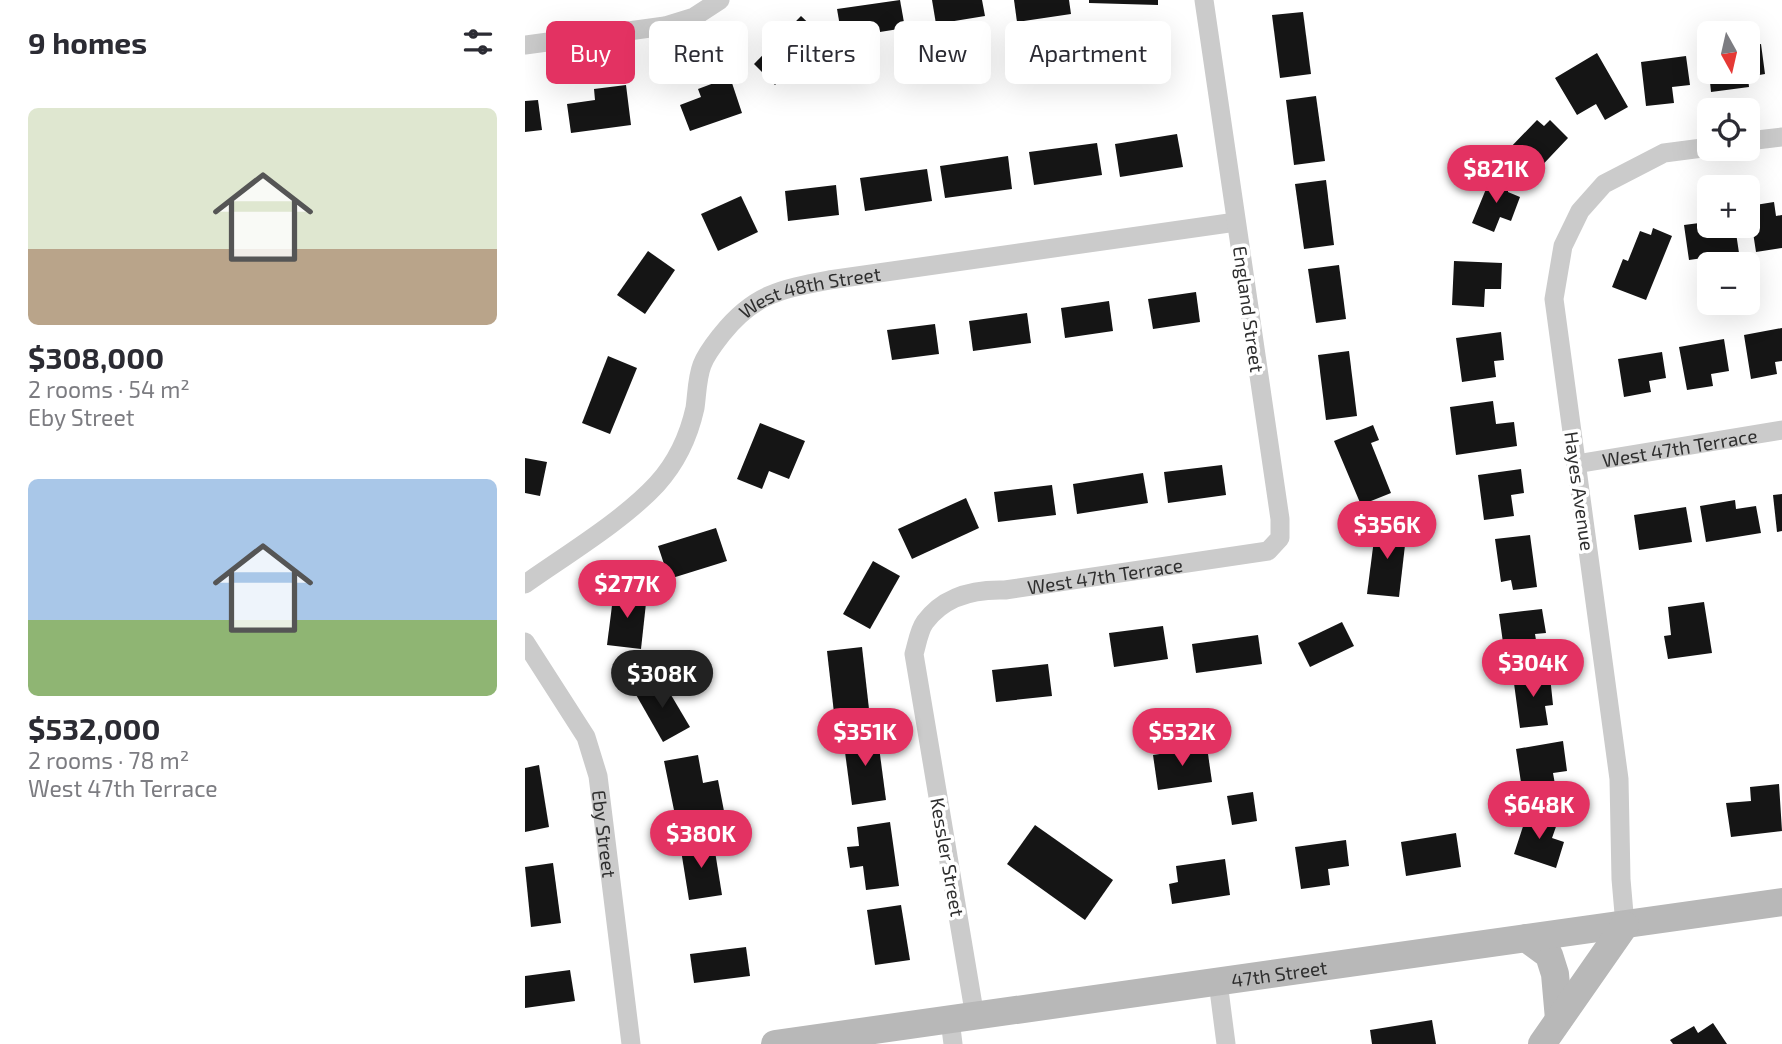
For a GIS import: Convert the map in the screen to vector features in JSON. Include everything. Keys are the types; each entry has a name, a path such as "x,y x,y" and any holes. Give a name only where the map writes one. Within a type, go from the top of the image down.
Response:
{"main road":[{"name":"47th Street","path":"775,1044 959,1027 1218,982 1782,902"},
{"path":"1542,1044 1625,925"},
{"path":"1526,937 1549,955 1555,974 1559,1019"}],"street":[{"path":"525,45 665,26 694,17 720,0"},
{"name":"England Street","path":"1204,0 1280,519 1280,538 1268,551 1205,561"},
{"path":"1760,140 1782,137"},
{"name":"Hayes Avenue","path":"1625,925 1621,879 1619,779 1555,299 1563,246 1580,211 1604,184 1664,153 1697,149"},
{"name":"West 48th Street","path":"525,584 626,512 658,483 680,451 689,431 702,366 711,348 733,320 752,304 784,289 829,280 1236,222"},
{"name":"West 47th Terrace","path":"1576,464 1782,430"},
{"name":"West 47th Terrace","path":"1005,590 1205,561"},
{"name":"Kessler Street","path":"959,1027 914,654 924,624 946,600 983,589 1005,590"},
{"name":"Eby Street","path":"525,642 586,737 598,776 631,1044"},
{"path":"1218,982 1226,1044"}],"building":[{"path":"900,0 904,21 894,21 894,30 880,32 880,21 839,21 837,9"},
{"path":"932,0 982,0 985,16 936,21"},
{"path":"1014,0 1069,0 1071,14 1017,21"},
{"path":"1089,0 1158,0 1158,5 1089,3"},
{"path":"1303,12 1311,74 1280,78 1272,15"},
{"path":"1761,44 1765,74 1761,75"},
{"path":"1597,53 1628,107 1605,120 1596,104 1577,115 1555,78"},
{"path":"762,56 762,72 754,64"},
{"path":"1686,56 1690,85 1672,87 1674,103 1646,106 1641,62"},
{"path":"711,84 732,84 742,113 690,131 680,105 701,97 698,89"},
{"path":"1710,84 1749,84 1749,87 1711,92"},
{"path":"626,85 631,125 571,133 567,104 595,100 594,89"},
{"path":"1316,96 1325,161 1294,165 1286,100"},
{"path":"538,100 542,130 525,132 525,101"},
{"path":"1537,120 1544,126 1550,120 1568,138 1533,175 1507,151"},
{"path":"1177,134 1183,167 1120,177 1115,144"},
{"path":"1097,143 1102,175 1034,185 1029,152"},
{"path":"1008,156 1012,189 945,198 940,166"},
{"path":"927,169 932,201 865,211 860,178"},
{"path":"1491,177 1508,184 1508,192 1520,197 1511,221 1500,217 1494,232 1472,223"},
{"path":"1326,180 1334,245 1304,249 1295,184"},
{"path":"836,185 839,215 788,221 785,191"},
{"path":"741,196 758,232 718,251 701,214"},
{"path":"1774,202 1776,216 1782,215 1782,248 1756,252 1754,238 1760,238 1760,204"},
{"path":"1697,223 1697,238 1737,238 1739,252 1697,252 1697,259 1689,260 1684,225"},
{"path":"1653,228 1672,236 1646,300 1612,287 1623,259 1628,261 1640,231 1651,235"},
{"path":"648,251 675,270 645,314 617,295"},
{"path":"1454,261 1502,263 1501,289 1485,289 1484,307 1452,305"},
{"path":"1339,265 1346,319 1316,323 1308,269"},
{"path":"1196,292 1200,322 1153,329 1148,299"},
{"path":"1109,301 1113,331 1065,338 1061,308"},
{"path":"1027,313 1031,343 973,351 969,321"},
{"path":"935,324 939,354 892,360 887,330"},
{"path":"1782,328 1782,361 1775,362 1777,374 1751,379 1744,335"},
{"path":"1501,332 1504,360 1494,361 1496,377 1462,382 1456,338"},
{"path":"1724,339 1729,371 1711,374 1713,386 1687,390 1679,347"},
{"path":"1349,351 1357,416 1326,420 1318,355"},
{"path":"1662,352 1666,378 1649,381 1651,392 1624,397 1618,359"},
{"path":"608,356 637,368 610,434 582,423"},
{"path":"1493,401 1496,424 1514,422 1517,446 1456,455 1450,407"},
{"path":"760,423 805,441 789,479 769,471 762,489 737,479"},
{"path":"1373,425 1379,440 1371,443 1391,493 1361,505 1334,441"},
{"path":"525,458 547,462 540,496 525,493"},
{"path":"1222,465 1226,495 1168,503 1164,472"},
{"path":"1521,469 1524,493 1511,495 1514,516 1484,520 1478,475"},
{"path":"1143,473 1148,503 1077,514 1073,484"},
{"path":"1052,485 1056,515 998,522 994,492"},
{"path":"1782,494 1782,531 1777,532 1773,495"},
{"path":"966,498 979,528 912,559 898,529"},
{"path":"1735,500 1736,509 1756,506 1761,533 1706,542 1700,506"},
{"path":"1686,507 1692,542 1639,550 1634,515"},
{"path":"1376,524 1407,528 1399,597 1367,594"},
{"path":"716,528 727,561 669,579 658,546"},
{"path":"1530,535 1537,587 1513,590 1511,580 1501,582 1495,539"},
{"path":"873,561 900,576 870,629 843,614"},
{"path":"614,590 647,594 641,649 607,645"},
{"path":"1704,602 1712,653 1668,659 1664,636 1671,635 1668,607"},
{"path":"1542,609 1546,633 1535,634 1538,652 1505,657 1499,614"},
{"path":"1342,622 1354,646 1310,667 1298,643"},
{"path":"1163,626 1168,659 1114,667 1109,633"},
{"path":"1258,635 1262,664 1196,673 1192,644"},
{"path":"862,647 869,709 834,713 827,651"},
{"path":"1048,664 1052,696 996,702 992,670"},
{"path":"1534,673 1536,678 1550,676 1553,705 1545,706 1548,725 1520,728 1513,676"},
{"path":"661,678 690,727 663,742 635,693"},
{"path":"877,732 886,800 852,805 843,737"},
{"path":"1563,741 1567,771 1553,773 1556,790 1523,796 1516,749"},
{"path":"1207,747 1212,782 1158,790 1153,755"},
{"path":"698,755 703,783 718,780 724,811 676,820 664,761"},
{"path":"539,765 549,827 525,832 525,768"},
{"path":"1779,784 1782,831 1731,837 1726,803 1751,801 1750,787"},
{"path":"1253,792 1257,821 1232,825 1227,796"},
{"path":"1528,811 1558,821 1552,838 1564,842 1556,868 1514,854"},
{"path":"890,822 899,886 866,890 863,866 850,868 847,847 859,846 857,827"},
{"path":"1035,825 1113,880 1085,920 1007,864"},
{"path":"1456,833 1461,867 1406,876 1401,842"},
{"path":"713,839 722,895 689,900 680,844"},
{"path":"1346,840 1349,866 1328,869 1330,885 1301,889 1295,847"},
{"path":"1225,859 1230,895 1172,904 1169,884 1178,882 1176,866"},
{"path":"553,863 561,923 531,927 525,867"},
{"path":"901,905 910,960 875,965 867,910"},
{"path":"746,947 750,976 694,983 690,954"},
{"path":"570,970 575,1001 525,1008 525,976"},
{"path":"1432,1020 1436,1044 1372,1044 1370,1030"},
{"path":"1713,1023 1727,1044 1673,1044 1670,1040 1694,1026 1698,1033"}]}
